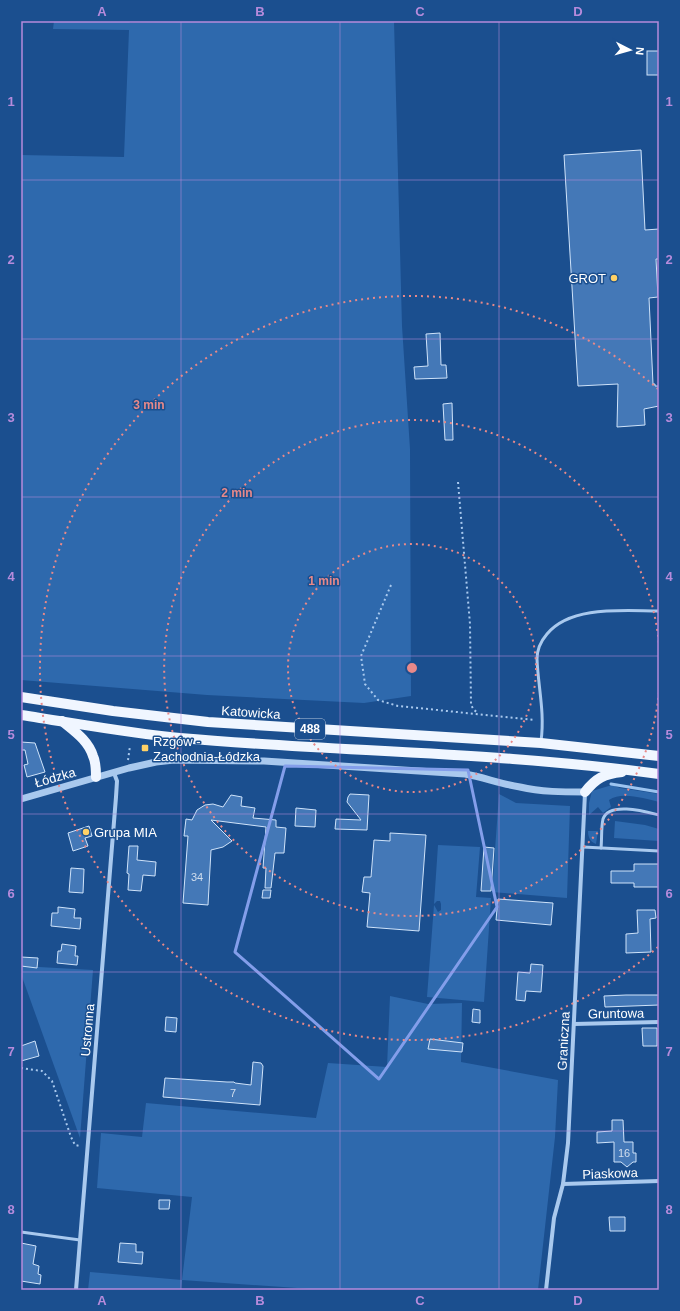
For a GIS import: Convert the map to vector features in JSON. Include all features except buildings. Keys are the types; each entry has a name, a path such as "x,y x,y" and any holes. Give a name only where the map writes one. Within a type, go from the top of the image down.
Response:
{"main road":[{"name":"Katowicka","path":"21,697 121,712 208,722 541,743 659,756"},
{"name":"488","path":"21,715 179,738 536,760 659,774"},
{"path":"62,721 83,738 89,746 94,756 96,777"},
{"path":"585,792 601,777 610,774 632,771"}],"street":[{"name":"Łódzka","path":"21,799 96,777 156,762 174,760 264,761 465,774 521,788 540,791 585,792"},
{"name":"Ustronna","path":"76,1290 116,797 117,781 114,773"},
{"name":"Graniczna","path":"546,1290 554,1218 563,1184 568,1143 585,792"},
{"name":"Gruntowa","path":"574,1024 659,1022"},
{"name":"Piaskowa","path":"563,1184 659,1181"}],"lane":[{"path":"541,743 543,720 537,657 540,642 551,629 565,619 584,613 659,611"},
{"path":"601,848 603,820 608,814 619,809 625,809 659,815"},
{"path":"583,846 659,851"},
{"path":"21,1232 80,1240"}],"path":[{"path":"458,482 470,624 471,705 474,710 480,714"},
{"path":"390,585 361,656 364,684 378,700 398,706 543,720"},
{"path":"127,764 130,746"},
{"path":"21,1068 42,1071 52,1080 75,1145 87,1148"}],"highlighted area":[{"path":"285,766 468,770 497,907 379,1079 235,952"}],"shaded area":[{"path":"54,21 129,21 130,23 226,21 394,21 402,326 410,449 411,696 364,703 207,695 21,680 21,155 124,157 129,30 53,29"},
{"path":"612,785 620,788 659,794 659,802 634,796 614,797 609,800 611,807 603,813 598,807 589,815 589,803 592,791"},
{"path":"499,794 516,803 570,806 567,898 492,892"},
{"path":"615,821 645,825 659,829 659,841 614,838"},
{"path":"588,831 598,831 596,844 590,839"},
{"path":"438,845 480,847 476,897 491,898 484,1002 427,997 434,905 438,912 441,910 440,901 437,901 434,904"},
{"path":"21,966 93,970 80,1138 21,974"},
{"path":"390,996 428,1004 462,1003 461,1062 558,1080 555,1137 538,1290 326,1290 182,1280 192,1197 97,1188 101,1133 142,1137 146,1103 316,1118 328,1063 387,1067"},
{"path":"90,1272 182,1280 181,1290 88,1290"}],"waterway":[{"path":"611,784 659,792"}],"place":[{"name":"GROT","path":"614,278"},
{"name":"Rzgów - Zachodnia-Łódzka","path":"145,748"},
{"name":"Grupa MIA","path":"86,832"}]}
